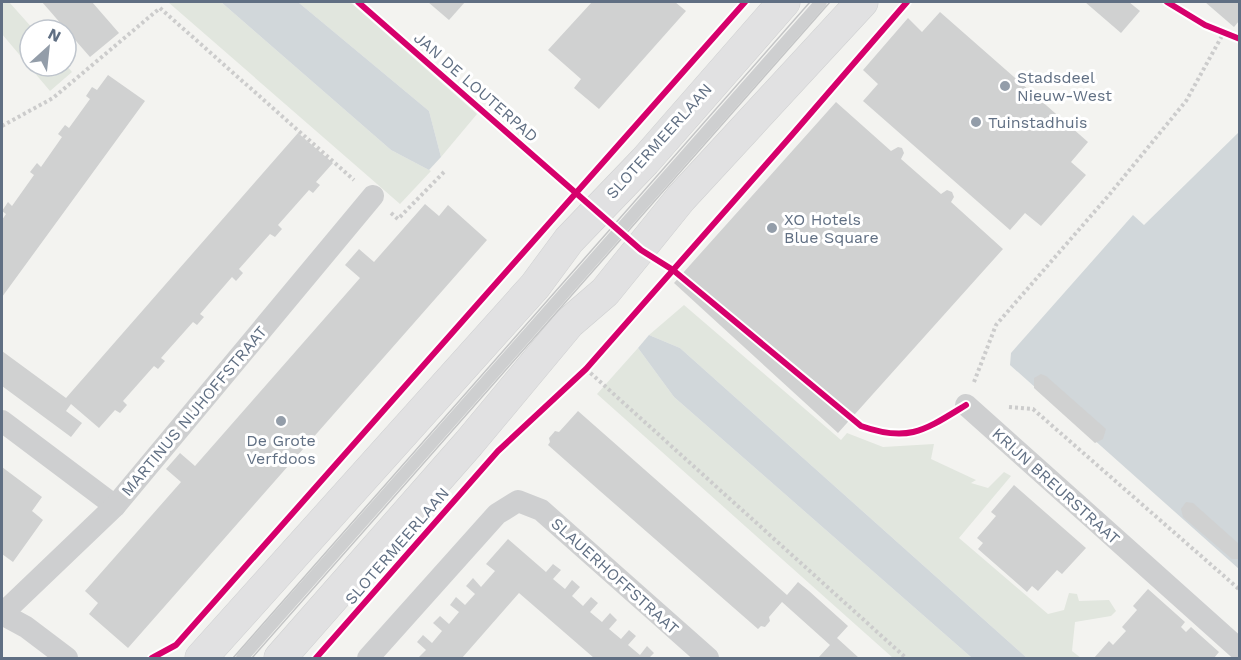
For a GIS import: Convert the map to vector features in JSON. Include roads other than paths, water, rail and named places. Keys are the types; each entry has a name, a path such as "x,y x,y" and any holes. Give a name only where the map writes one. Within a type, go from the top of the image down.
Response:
{"main road":[{"name":"SLOTERMEERLAAN","path":"201,658 527,295 569,240 645,161 784,2"},
{"name":"SLOTERMEERLAAN","path":"280,658 470,443 569,323 605,292 681,198 862,2"}],"street":[{"name":"MARTINUS NIJHOFFSTRAAT","path":"2,614 115,506 372,196"},
{"name":"KRIJN BREURSTRAAT","path":"966,405 1239,650"},
{"path":"2,421 115,506"},
{"name":"SLAUERHOFFSTRAAT","path":"368,658 496,514 518,501 541,510 708,658"},
{"path":"2,614 26,627 67,658"}],"lane":[{"name":"SLOTERMEERLAAN","path":"242,658 821,2"}],"tram line":[{"path":"233,658 810,2"},
{"path":"252,658 830,2"}],"place":[{"name":"Stadsdeel Nieuw-West","path":"1005,86"},
{"name":"Tuinstadhuis","path":"976,122"},
{"name":"XO Hotels Blue Square","path":"772,228"},
{"name":"De Grote Verfdoos","path":"281,421"}]}
